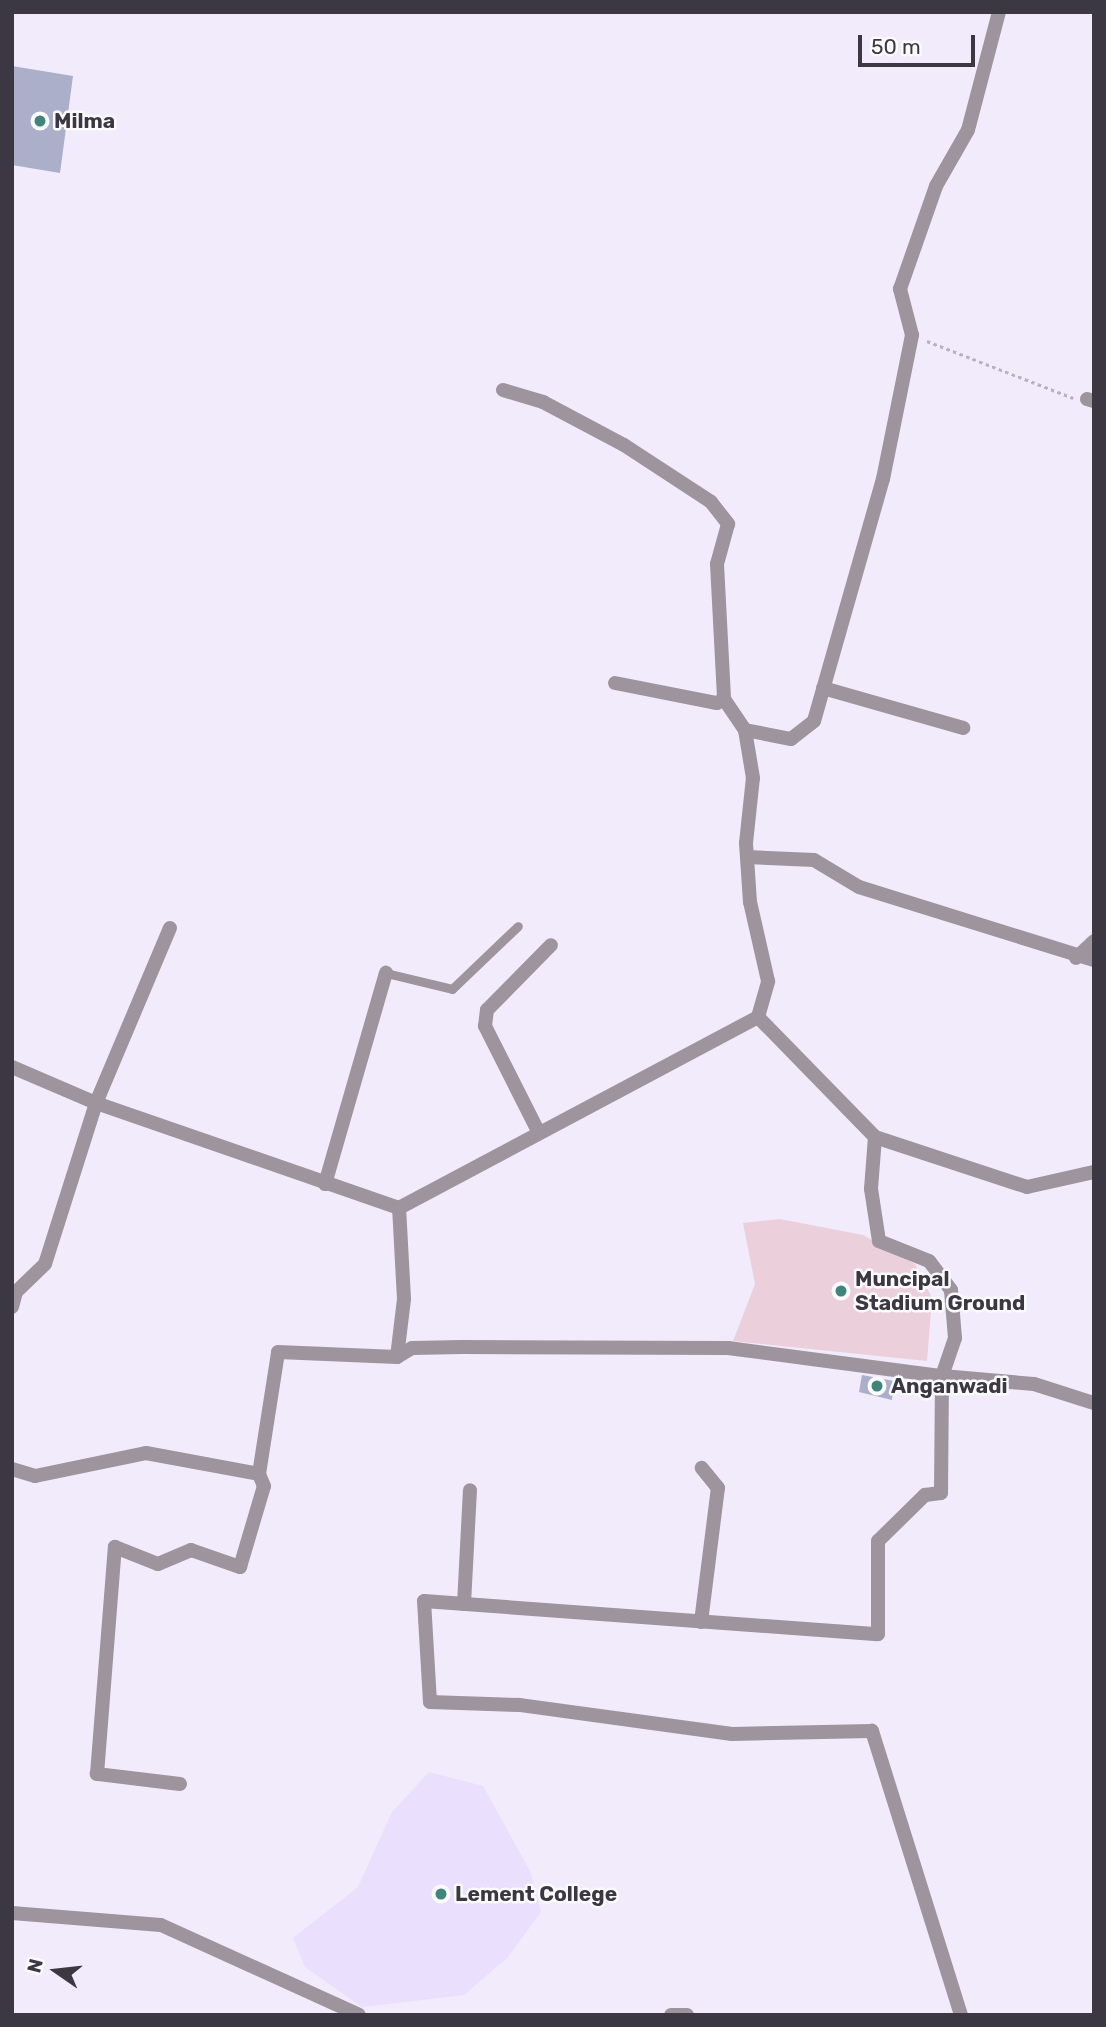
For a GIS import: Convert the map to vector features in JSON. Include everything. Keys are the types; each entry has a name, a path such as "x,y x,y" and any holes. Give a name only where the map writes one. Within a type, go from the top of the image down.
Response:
{"street":[{"path":"745,730 800,737 814,721 883,479 912,335 900,289 932,197 968,130 999,12"},
{"path":"12,1067 96,1103 399,1208 758,1017 768,981 747,858 753,778 745,730 724,699 718,564 727,524 711,502 624,445 543,402 503,390"},
{"path":"615,683 717,703 724,699"},
{"path":"823,688 963,728"},
{"path":"747,858 814,860 859,887 1076,958 1094,960"},
{"path":"12,1307 16,1292 46,1264 96,1103 170,928"},
{"path":"1076,958 1094,941"},
{"path":"540,1133 485,1026 487,1010 551,945"},
{"path":"325,1184 386,973"},
{"path":"758,1017 875,1138 1027,1187 1094,1172"},
{"path":"875,1138 871,1189 879,1241 929,1261 951,1290 956,1338 942,1376 941,1493 925,1494 878,1541 877,1634 424,1601 430,1702 519,1705 732,1734 872,1731 961,2015"},
{"path":"397,1357 404,1299 399,1208"},
{"path":"180,1784 97,1774 114,1547 158,1564 191,1550 240,1567 264,1486 259,1474 278,1352 397,1357 412,1348 728,1349 942,1376 1034,1384 1094,1403"},
{"path":"12,1468 35,1476 146,1453 259,1474"},
{"path":"701,1622 718,1488 702,1468"},
{"path":"464,1604 470,1490"},
{"path":"12,1913 161,1925 359,2015"},
{"path":"671,2015 687,2015"}],"lane":[{"path":"386,973 452,989 518,926"}],"path":[{"path":"917,338 1056,395 1090,400"}],"shaded area":[{"name":"Muncipal Stadium Ground","path":"780,1219 863,1235 915,1264 932,1298 927,1361 733,1341 755,1284 743,1223"},
{"name":"Lement College","path":"429,1772 483,1786 530,1871 541,1912 508,1957 464,1995 362,2007 305,1967 293,1938 358,1887 392,1812"}],"building":[{"name":"Milma","path":"12,66 73,76 60,173 12,165"},
{"name":"Anganwadi","path":"862,1375 894,1381 892,1400 859,1392"}],"place":[{"name":"Milma","path":"40,121"},
{"name":"Muncipal Stadium Ground","path":"841,1291"},
{"name":"Anganwadi","path":"877,1386"},
{"name":"Lement College","path":"441,1894"}]}
